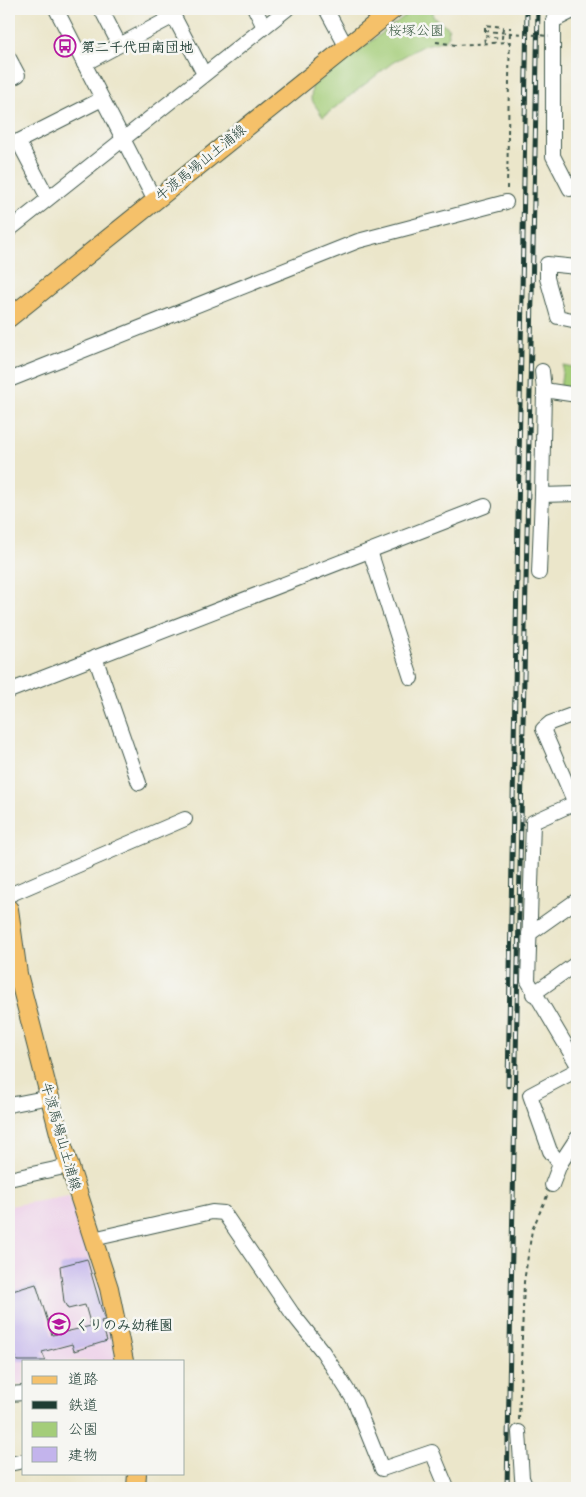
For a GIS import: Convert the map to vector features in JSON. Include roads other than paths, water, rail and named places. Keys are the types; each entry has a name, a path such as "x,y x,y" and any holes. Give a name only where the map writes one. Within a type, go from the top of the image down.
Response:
{"main road":[{"name":"牛渡馬場山土浦線","path":"9,318 154,199 394,9"},
{"name":"牛渡馬場山土浦線","path":"9,909 14,974 69,1166 109,1288 124,1360"},
{"path":"136,1474 136,1488"}],"street":[{"path":"56,9 154,199"},
{"path":"101,9 119,44"},
{"path":"255,9 264,27"},
{"path":"9,230 287,9"},
{"path":"326,9 346,46"},
{"path":"577,9 553,21 552,156 570,189 577,185"},
{"path":"84,64 172,12 204,74"},
{"path":"9,58 18,75 9,80"},
{"path":"48,198 13,144 102,99"},
{"path":"9,380 358,241 506,202"},
{"path":"577,266 547,264 546,278 558,317 577,321"},
{"path":"539,572 544,390 542,371"},
{"path":"544,390 577,395"},
{"path":"542,495 577,494"},
{"path":"9,691 485,506"},
{"path":"370,551 411,678"},
{"path":"95,658 139,782"},
{"path":"577,713 550,723 543,729 576,806 532,822 528,981 577,1064"},
{"path":"9,895 185,819"},
{"path":"529,934 577,900"},
{"path":"534,994 577,963"},
{"path":"560,1164 550,1151 530,1096 577,1070"},
{"path":"9,1105 50,1097"},
{"path":"552,1185 560,1164 577,1138"},
{"path":"9,1179 69,1166"},
{"path":"93,1239 212,1212 224,1213 292,1312 323,1352 355,1402 382,1469 432,1452 447,1488"},
{"path":"9,1394 22,1393"},
{"path":"519,1432 522,1478 526,1488"},
{"path":"9,1464 22,1461"}],"railway":[{"path":"508,1086 527,9"},
{"path":"507,1488 538,9"}],"place":[{"name":"第二千代田南団地","path":"65,46"},
{"name":"くりのみ幼稚園","path":"59,1324"}],"park label":[{"name":"桜塚公園","path":"416,29"}]}
